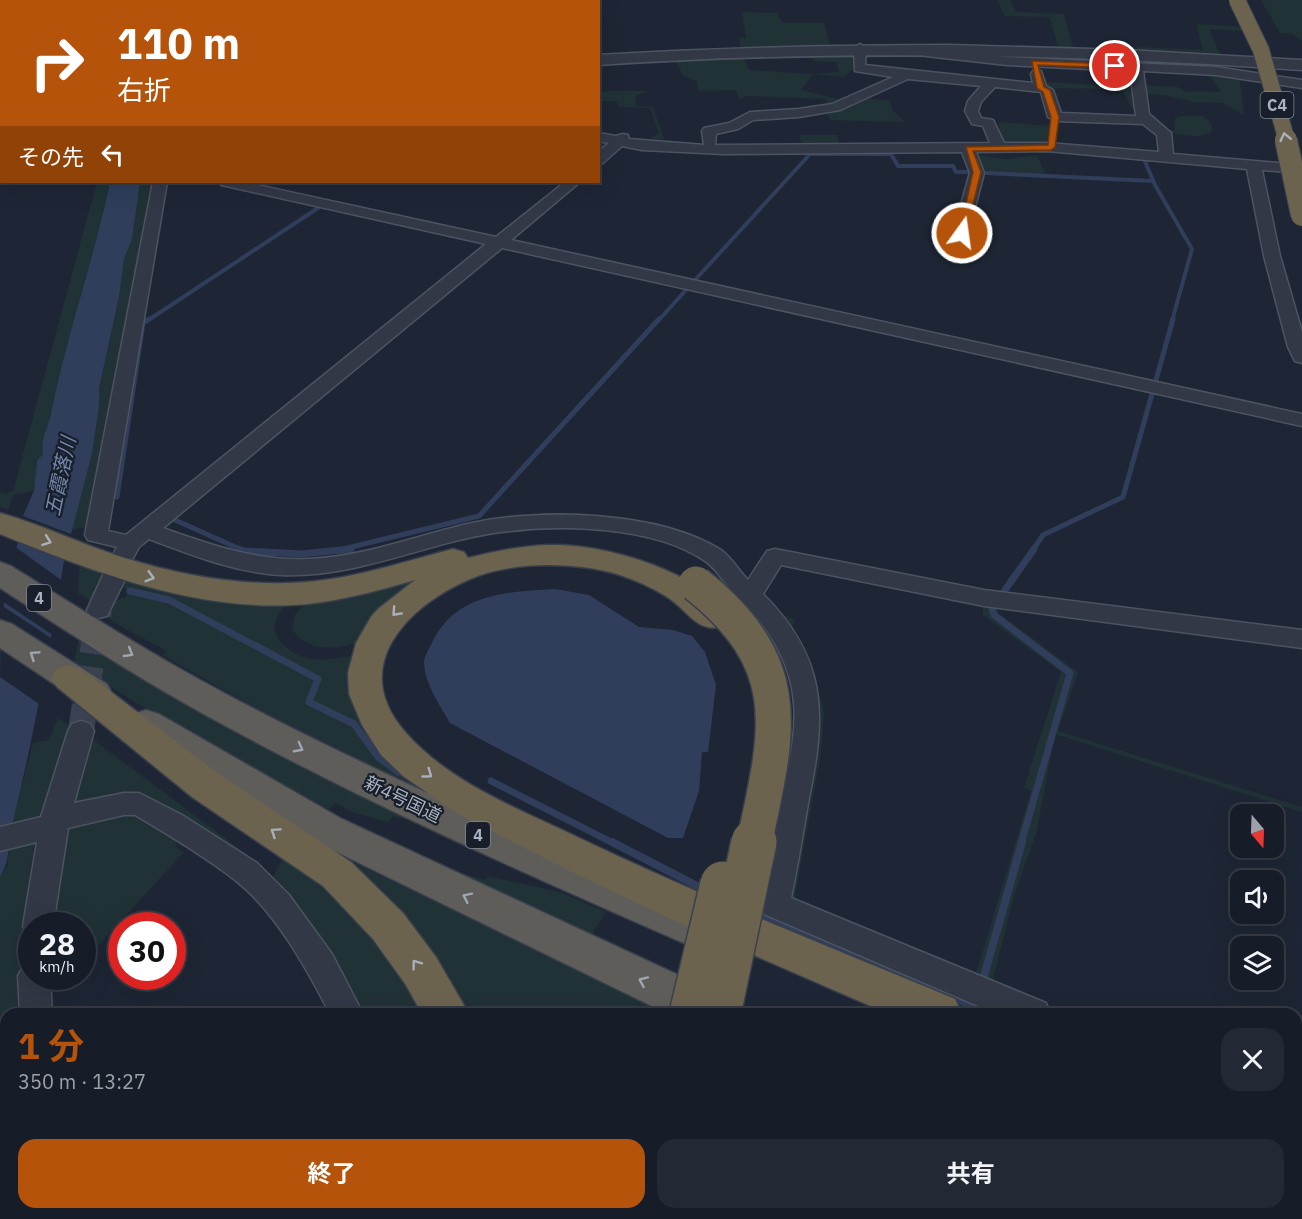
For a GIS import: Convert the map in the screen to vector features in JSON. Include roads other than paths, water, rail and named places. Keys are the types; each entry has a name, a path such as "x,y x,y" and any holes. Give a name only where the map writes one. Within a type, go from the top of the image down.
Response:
{"highway":[{"name":"C4","path":"1237,0 1254,32 1268,70 1302,215"},
{"path":"1253,0 1268,26"},
{"name":"C4","path":"1279,48 1296,102"},
{"path":"0,523 122,552 141,574 209,591 241,595 308,593 347,586 492,551 526,546 555,545 613,551 669,569 690,588 741,654 751,683 755,718 749,774 693,1008"},
{"path":"717,1008 770,769 774,746 774,697 768,671 749,634 716,598 690,588 604,561 545,556 508,559 476,565 426,587 400,606 383,626 373,643 365,666 366,685 371,709 383,731 400,751 425,772 461,797 642,886 925,1008"},
{"name":"新4号国道","path":"0,573 89,617 212,702 465,829 879,1008"},
{"path":"0,632 69,678 326,829 703,1008"},
{"path":"69,678 206,786 337,874 388,926 421,971 443,1008"}],"street":[{"path":"912,48 922,52 989,60 1216,71 1302,84"},
{"path":"600,64 912,48 1090,51 1302,65"},
{"path":"600,60 739,51 860,50"},
{"path":"860,50 859,68 1047,90 1053,136 1073,151 1302,169"},
{"path":"1034,63 1040,88"},
{"path":"1136,67 1137,88 1146,120 1164,133 1166,157"},
{"path":"710,143 709,131 733,126 750,116 800,113 835,107 906,75"},
{"path":"991,84 972,104 971,110 977,121 988,123 999,148"},
{"path":"600,137 724,150 969,149 999,148 1146,120"},
{"path":"969,149 1003,157 1053,136"},
{"path":"600,158 622,141 710,143 771,149"},
{"path":"954,257 977,172 969,149"},
{"path":"1254,165 1272,256 1297,347 1302,357"},
{"path":"160,183 96,535 122,552 216,555 248,564 311,567 381,556 441,537 503,525 569,522 596,524 646,532 696,546 722,563 781,632 803,680 807,704 806,744 775,905 1020,1008"},
{"path":"231,183 1302,420"},
{"path":"89,617 122,552 572,183"},
{"path":"751,595 775,556 984,598 1302,639"},
{"path":"39,912 45,826 81,732"},
{"path":"0,839 124,804 139,804 247,872 278,904 315,956 344,1008"},
{"path":"35,990 36,1008"}],"water":[{"name":"五霞落川","path":"110,183 140,183 132,239 124,259 119,297 99,388 99,406 92,454 71,534 23,516 34,491 37,461 43,454 43,438 50,419 64,356"},
{"path":"19,537 65,555 34,724 10,832 7,858 0,877 0,622"},
{"path":"555,589 589,595 639,627 673,630 692,636 705,652 716,685 708,752 702,752 699,791 683,838 668,838 450,723 434,695 427,680 424,659 442,626 454,614 484,598 501,594"}],"waterway":[{"path":"696,279 810,154 891,154 898,166 953,166 956,172 967,172"},
{"path":"1151,160 1144,159 1155,185 1192,249 1172,321"},
{"path":"987,173 1153,181"},
{"path":"147,321 321,206"},
{"path":"658,321 686,290"},
{"path":"117,497 143,323 149,319"},
{"path":"339,550 479,516 659,319"},
{"path":"1156,380 1173,319"},
{"path":"1033,550 1043,535 1123,497 1152,394"},
{"path":"175,520 242,550"},
{"path":"239,549 301,554 351,549"},
{"path":"1005,590 1034,549"},
{"path":"130,591 169,600 318,679 309,702 354,724 378,757 398,772"},
{"path":"992,609 994,615 1070,673 1021,844"},
{"path":"491,781 615,844"},
{"path":"612,842 705,890"},
{"path":"984,976 1022,842"},
{"path":"755,913 978,1008"}],"tunnel":[{"path":"81,731 99,610"}]}
